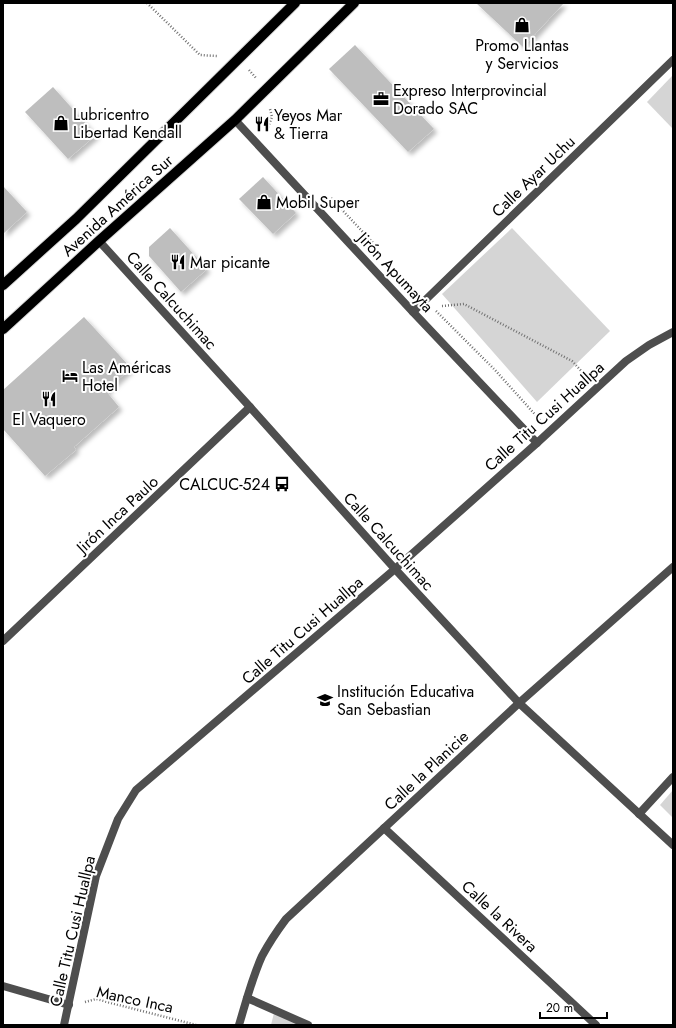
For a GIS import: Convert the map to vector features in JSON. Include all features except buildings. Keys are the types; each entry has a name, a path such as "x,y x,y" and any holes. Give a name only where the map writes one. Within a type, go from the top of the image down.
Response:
{"main road":[{"name":"Avenida América Sur","path":"3,285 76,219 295,3"},
{"name":"Avenida América Sur","path":"3,329 98,241 235,120 354,3"}],"street":[{"name":"Calle Ayar Uchu","path":"413,312 673,60"},
{"name":"Jirón Apumayta","path":"235,120 536,443"},
{"name":"Calle Calcuchimac","path":"98,241 250,407 395,569 519,703 673,845"},
{"name":"Calle Titu Cusi Huallpa","path":"64,1025 96,876 118,819 136,790 395,569 626,361 649,345 673,332"},
{"name":"Jirón Inca Paulo","path":"3,641 250,407"},
{"name":"Calle la Planicie","path":"239,1025 255,973 262,956 286,919 519,703 673,566"},
{"path":"639,814 673,777"},
{"name":"Calle la Rivera","path":"384,828 596,1025"},
{"path":"3,986 69,1005"},
{"path":"247,998 308,1025"}],"path":[{"path":"147,3 200,55 238,58 266,89 272,117 267,129 272,135"},
{"path":"330,196 377,248"},
{"path":"425,300 495,370 550,431"},
{"path":"432,306 464,304 572,361 597,388"},
{"name":"Manco Inca","path":"69,1005 96,999 196,1025"}],"shaded area":[{"path":"673,75 673,129 647,102"},
{"path":"512,228 610,331 537,402 442,294"},
{"path":"673,790 673,818 660,805"},
{"path":"274,1013 314,1025 271,1025"}],"place":[{"name":"Promo Llantas y Servicios","path":"522,25"},
{"name":"Expreso Interprovincial Dorado SAC","path":"381,99"},
{"name":"Lubricentro Libertad Kendall","path":"61,123"},
{"name":"Yeyos Mar & Tierra","path":"262,124"},
{"name":"Mobil Super","path":"264,202"},
{"name":"Mar picante","path":"178,262"},
{"name":"Las Américas Hotel","path":"70,376"},
{"name":"El Vaquero","path":"49,399"},
{"name":"CALCUC-524","path":"282,484"},
{"name":"Institución Educativa San Sebastian","path":"325,700"}]}
